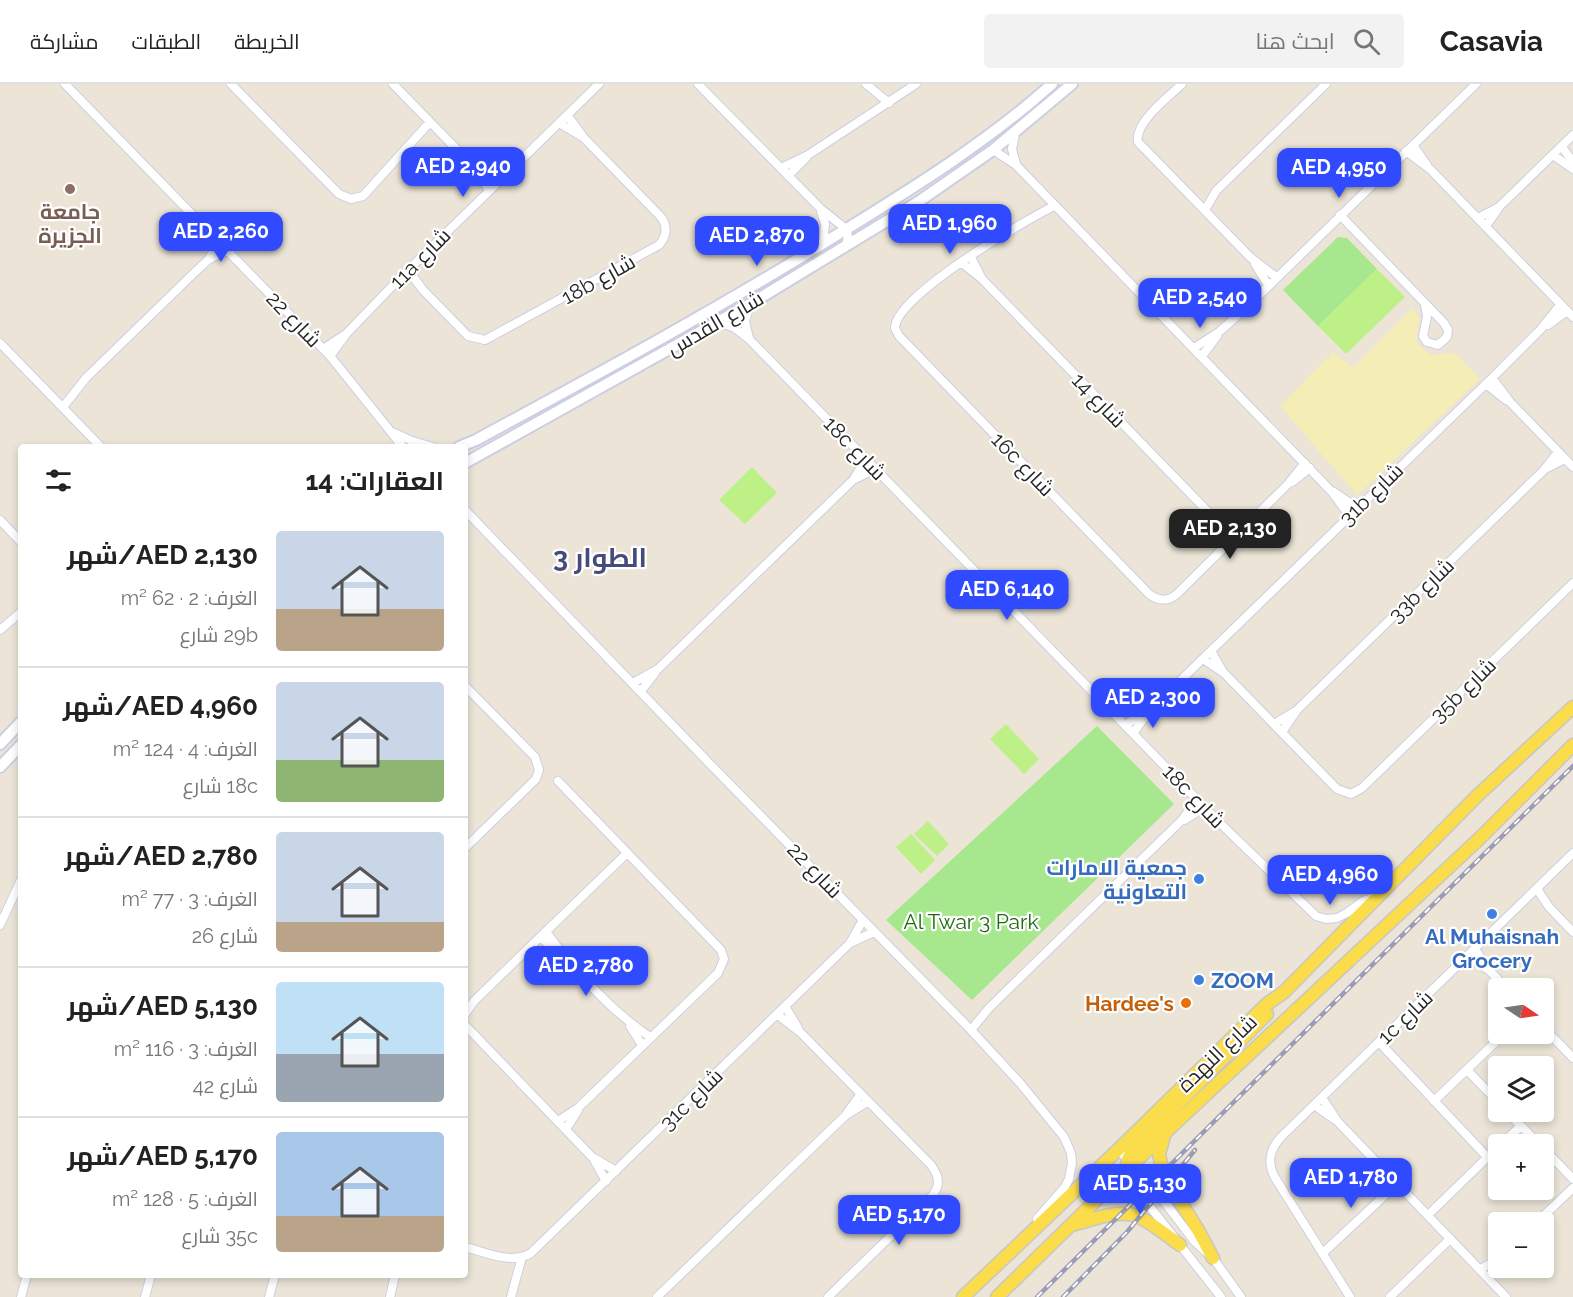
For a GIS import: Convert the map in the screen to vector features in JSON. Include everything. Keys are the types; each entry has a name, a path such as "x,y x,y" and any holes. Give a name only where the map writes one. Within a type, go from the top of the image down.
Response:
{"main road":[{"name":"شارع القدس","path":"466,444 588,380 711,311 823,244 910,190 1026,107 1052,84"},
{"name":"شارع القدس","path":"468,462 482,452 719,322 918,202 1015,134 1072,84"},
{"path":"993,150 994,140 1022,117 1026,107"},
{"name":"شارع النهدة","path":"963,1297 1119,1149 1243,1026 1284,992 1477,796 1573,707"},
{"path":"0,744 18,725"},
{"name":"شارع النهدة","path":"998,1297 1129,1165 1165,1134 1481,837 1573,745"},
{"path":"0,767 18,748"},
{"path":"1129,1165 1139,1144 1249,1034 1284,992"},
{"path":"1165,1134 1159,1154 1163,1174 1203,1237 1213,1258"},
{"path":"1071,1225 1106,1215 1126,1213 1146,1220 1180,1245"}],"street":[{"name":"شارع 22","path":"65,84 330,356 401,444"},
{"path":"231,84 339,194 346,198 355,199 363,196 432,124"},
{"path":"393,84 474,167 489,190"},
{"name":"11a شارع","path":"330,356 347,333 406,272 599,84"},
{"path":"698,84 821,209 846,229 848,236 846,246"},
{"path":"781,168 808,154 916,84"},
{"path":"1182,84 1152,113 1139,130 1137,138 1141,145 1251,258 1276,277"},
{"path":"1196,202 1216,191 1326,84"},
{"path":"1202,356 1220,332 1476,84"},
{"path":"868,86 886,105"},
{"name":"18b شارع","path":"406,272 468,336 485,340 658,245 666,234 661,217 584,138 567,115"},
{"name":"18b شارع","path":"559,123 584,138"},
{"path":"1015,134 1012,149 1016,165"},
{"path":"1486,226 1500,206 1573,135"},
{"path":"1413,145 1430,169 1567,310"},
{"path":"1562,147 1573,162"},
{"path":"993,150 1016,165 1332,492 1349,515"},
{"path":"1406,152 1430,169"},
{"path":"789,176 808,154"},
{"path":"1553,155 1573,169"},
{"path":"474,167 496,182"},
{"path":"1205,210 1216,191"},
{"path":"1033,216 1047,198"},
{"path":"962,263 1033,216 1054,206"},
{"path":"1478,218 1500,206"},
{"path":"821,209 825,224 823,244"},
{"path":"1340,215 1442,321 1448,330 1445,341 1438,345 1427,342 1423,336 1426,317 1425,304"},
{"path":"60,404 208,260 219,242"},
{"path":"208,260 226,250"},
{"name":"شارع 14","path":"971,257 982,279"},
{"path":"1251,258 1269,285"},
{"name":"شارع 14","path":"962,263 982,279 1217,521 1230,541"},
{"name":"16c شارع","path":"962,263 939,278 903,310 895,323 895,331 899,336 1149,594 1158,600 1173,597 1230,541"},
{"path":"749,339 745,322 750,304"},
{"name":"31b شارع","path":"1125,725 1150,709 1541,329 1567,310"},
{"name":"18c شارع","path":"719,322 735,328 749,339 1197,799 1312,913 1326,919 1342,916 1363,901 1379,897"},
{"path":"1194,348 1220,332"},
{"name":"11a شارع","path":"322,349 347,333"},
{"path":"0,343 98,444"},
{"path":"1492,378 1510,402 1573,467"},
{"path":"1485,384 1510,402"},
{"name":"شارع 22","path":"391,430 422,444"},
{"name":"33b شارع","path":"1282,732 1297,710 1544,470 1558,452"},
{"path":"641,691 658,669 853,480 866,459"},
{"name":"33b شارع","path":"1544,470 1565,459"},
{"path":"1230,541 1307,466"},
{"path":"853,480 874,469"},
{"path":"1332,492 1357,508"},
{"name":"شارع 22","path":"468,514 968,1027 1064,1137 1071,1153 1069,1179 1065,1187 1011,1250"},
{"path":"0,520 18,539"},
{"name":"شارع 14","path":"1217,521 1238,534"},
{"name":"35b شارع","path":"1282,732 1337,789 1351,794 1362,788 1573,583"},
{"path":"0,630 18,615"},
{"path":"1211,651 1224,673"},
{"path":"1203,659 1224,673 1282,732"},
{"path":"633,683 658,669"},
{"path":"468,690 534,757 539,770 536,779 468,844"},
{"name":"31b شارع","path":"1133,733 1150,709"},
{"name":"33b شارع","path":"1274,724 1297,710"},
{"path":"1548,770 1560,764 1573,751"},
{"path":"558,781 723,954 724,963 718,973 578,1108 558,1121"},
{"path":"968,1027 1182,820 1197,799"},
{"path":"1182,820 1205,807"},
{"path":"468,1005 627,853"},
{"name":"1c شارع","path":"1350,1297 1274,1176 1269,1162 1276,1142 1573,853"},
{"path":"0,925 18,885"},
{"path":"1537,889 1549,907 1573,932"},
{"path":"1530,896 1549,907"},
{"path":"0,901 8,905"},
{"name":"31c شارع","path":"468,1248 513,1258 531,1253 786,1008 850,943 863,920"},
{"name":"31c شارع","path":"850,943 874,932"},
{"path":"543,934 628,1022 650,1037"},
{"path":"1475,949 1497,978"},
{"path":"1467,956 1488,969"},
{"path":"468,1010 474,1001"},
{"path":"786,1008 800,1032"},
{"path":"778,1015 800,1032 931,1165 939,1179 932,1196 828,1297"},
{"path":"628,1022 642,1045"},
{"path":"468,1028 593,1158 606,1181"},
{"path":"1554,1038 1573,1058"},
{"path":"1379,1042 1488,1158 1428,1215"},
{"path":"1434,1101 1494,1044"},
{"path":"1467,1070 1488,1092"},
{"path":"657,1297 846,1115 860,1095"},
{"path":"1322,1098 1338,1122 1484,1272 1503,1296"},
{"path":"846,1115 867,1102"},
{"path":"1314,1105 1338,1122"},
{"path":"566,1129 578,1108"},
{"path":"1517,1122 1529,1134"},
{"path":"1513,1134 1521,1126"},
{"path":"1119,1149 1129,1165 1163,1200 1195,1242 1213,1258 1241,1297"},
{"path":"593,1158 616,1171"},
{"path":"1554,1159 1573,1179"},
{"path":"1129,1165 1136,1189 1221,1297"},
{"path":"1323,1253 1397,1184"},
{"path":"1548,1212 1573,1188"},
{"path":"1390,1297 1450,1239"},
{"path":"511,1297 522,1257"},
{"path":"513,1258 515,1282"},
{"path":"1484,1272 1488,1269"},
{"path":"21,1297 26,1278"},
{"path":"145,1297 150,1278"},
{"path":"269,1297 274,1278"},
{"path":"390,1297 394,1278"}],"green space":[{"path":"1338,237 1347,238 1377,269 1318,326 1283,290"},
{"path":"1377,269 1405,297 1346,354 1318,326"},
{"path":"752,467 777,493 745,524 719,500"},
{"path":"1006,724 1039,759 1024,774 990,739"},
{"name":"Al Twar 3 Park","path":"1097,726 1174,804 972,1000 886,920"},
{"path":"928,821 949,844 937,856 914,834"},
{"path":"911,834 935,860 921,874 896,847"}],"sand":[{"path":"1412,309 1420,318 1416,342 1430,355 1455,353 1480,379 1357,495 1280,406 1333,352 1353,368"}],"railway":[{"path":"1037,1297 1573,766"},
{"path":"1063,1297 1127,1232 1195,1150"}],"place":[{"name":"جامعة الجزيرة","path":"70,189"},
{"name":"جمعية الامارات التعاونية","path":"1199,879"},
{"name":"Al Muhaisnah Grocery","path":"1492,914"},
{"name":"ZOOM","path":"1199,980"},
{"name":"Hardee's","path":"1186,1003"}],"district":[{"name":"الطوار 3","path":"600,557"}]}
